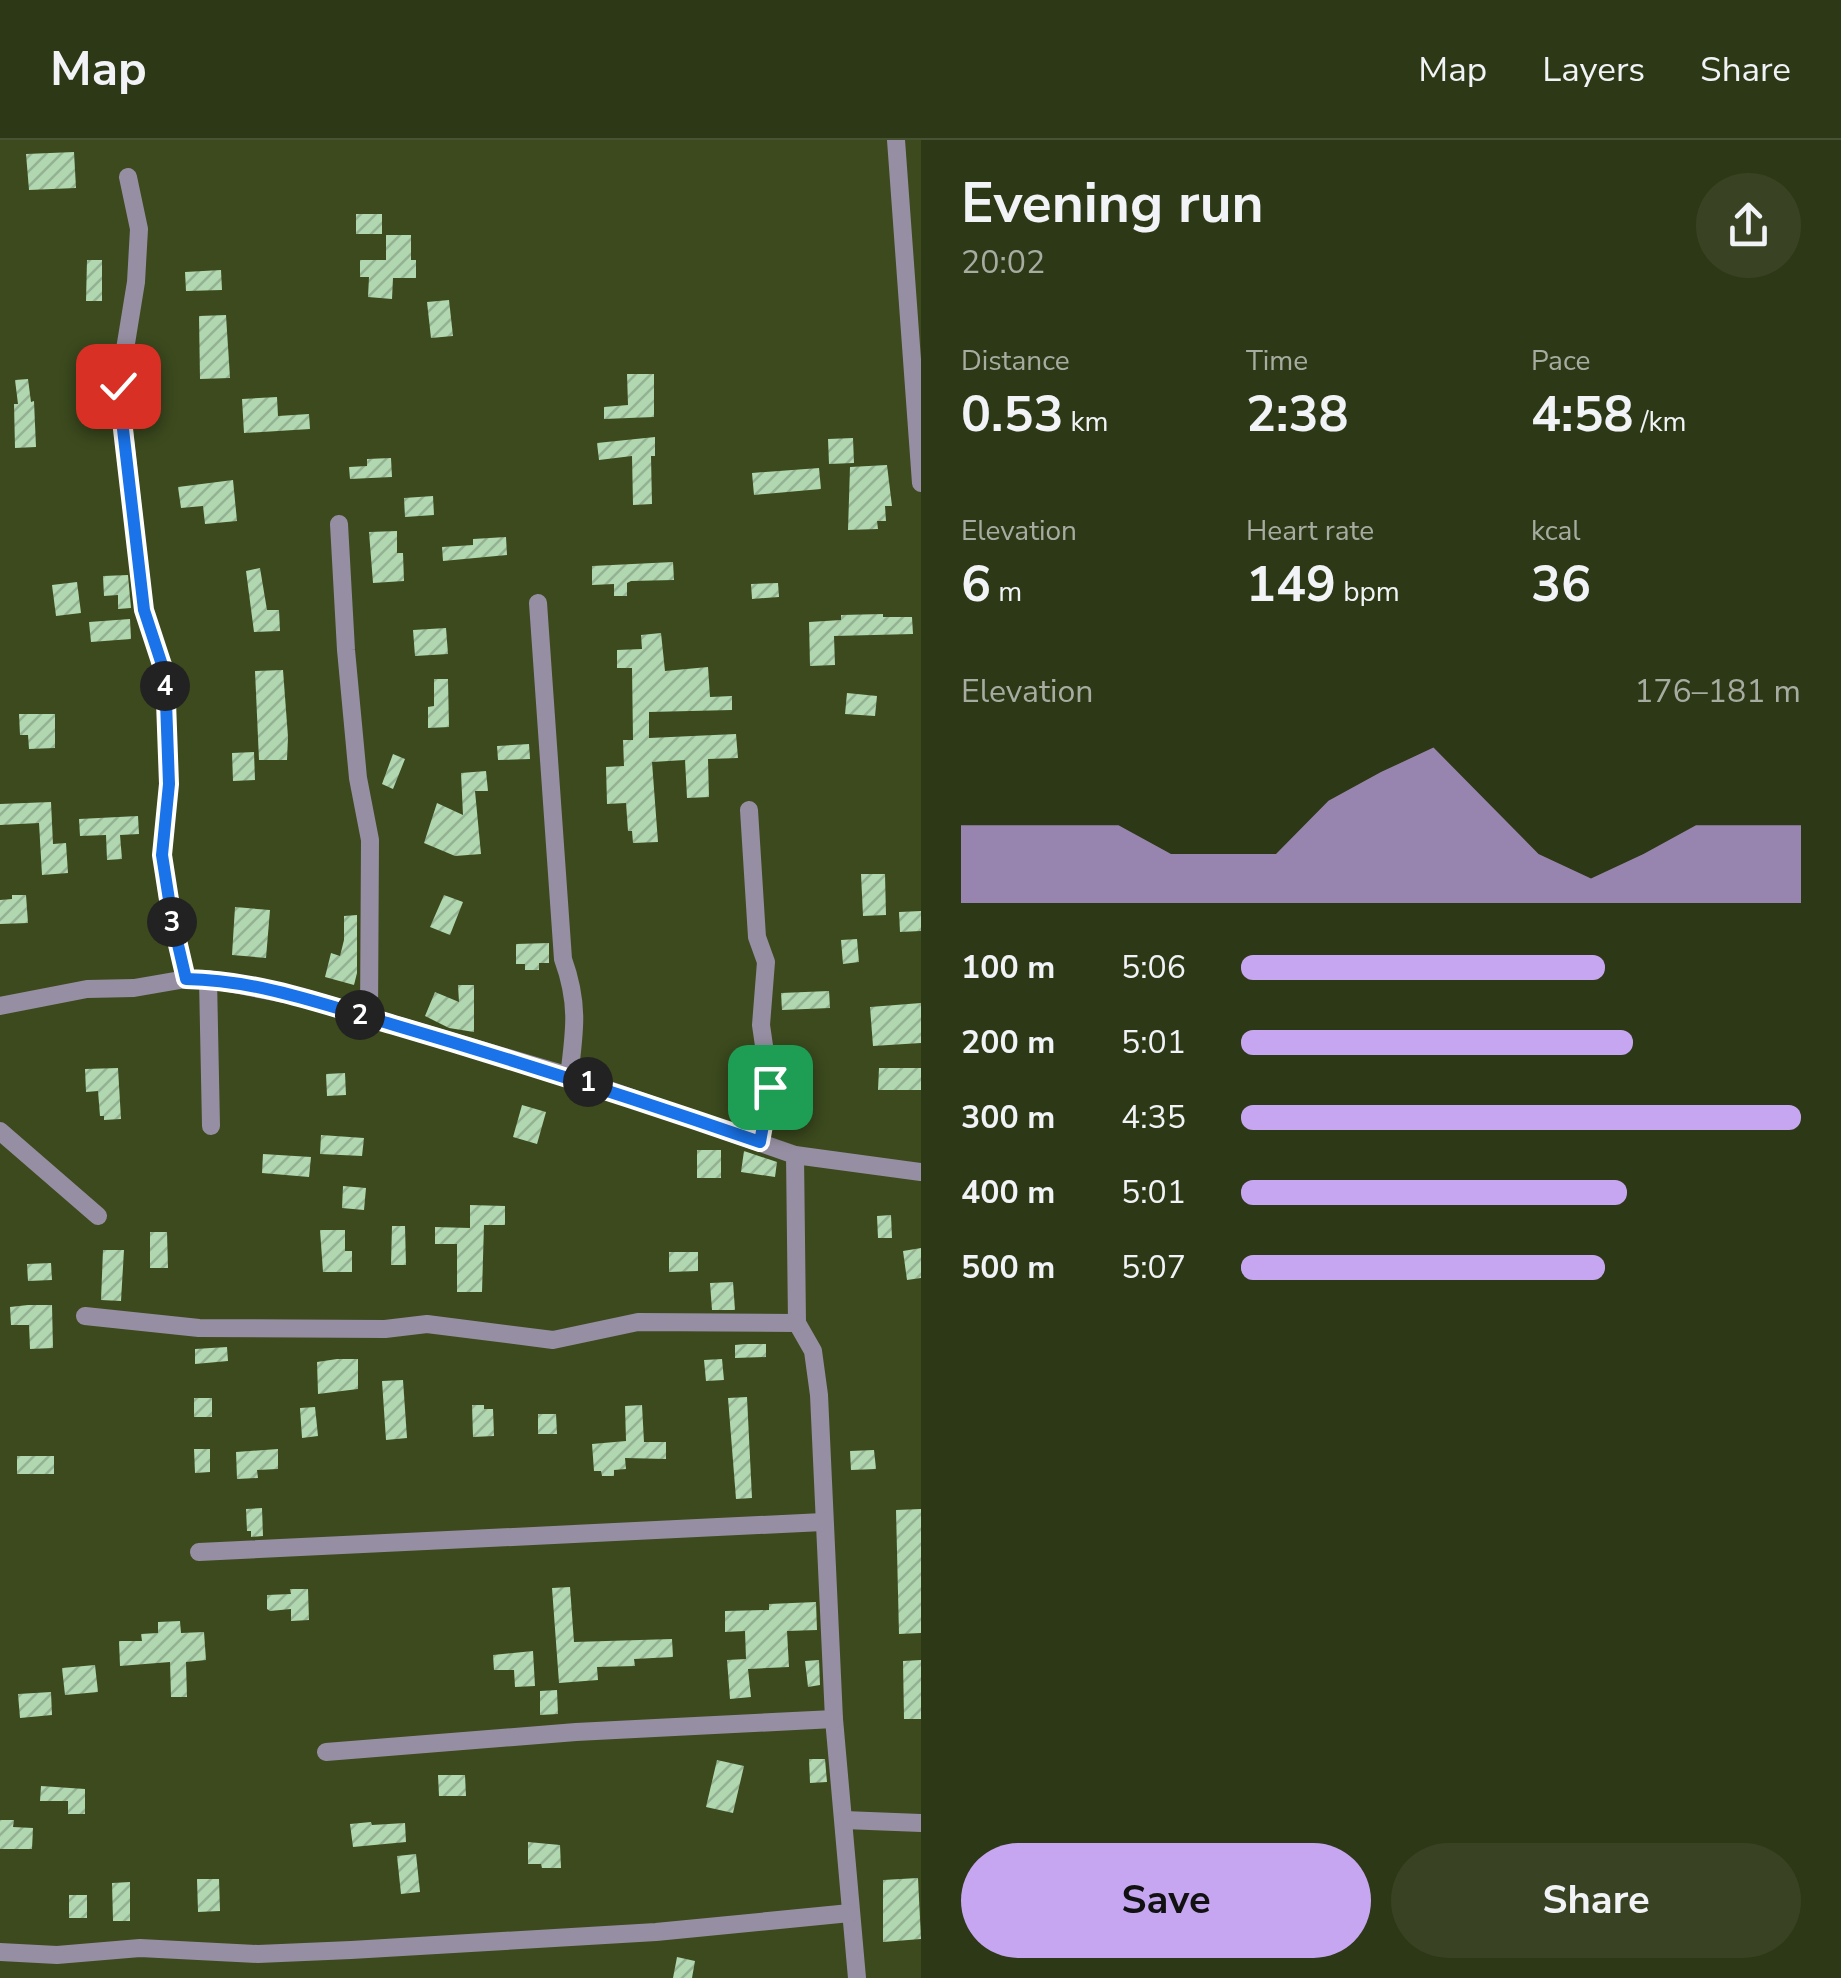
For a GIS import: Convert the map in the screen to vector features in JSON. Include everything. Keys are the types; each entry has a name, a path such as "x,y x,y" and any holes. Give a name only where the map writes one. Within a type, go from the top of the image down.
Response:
{"street":[{"path":"896,140 921,483"},
{"path":"128,177 139,229 136,282 118,386 144,610 165,674 169,784 162,855 186,979"},
{"path":"339,524 358,778 370,840 369,1018"},
{"path":"538,603 564,959 577,1011 569,1076"},
{"path":"749,810 757,938 766,962 760,1025 770,1087 760,1142"},
{"path":"208,979 211,1126"},
{"path":"0,1006 87,989 208,979 305,998 569,1076 795,1155 921,1172"},
{"path":"0,1131 98,1216"},
{"path":"795,1155 797,1322 813,1352 819,1395 834,1718 857,1978"},
{"path":"85,1316 199,1328 385,1328 427,1324 553,1340 638,1322 797,1322"},
{"path":"199,1552 823,1522"},
{"path":"326,1752 576,1732 834,1718"},
{"path":"844,1820 921,1823"},
{"path":"0,1952 57,1955 140,1948 258,1954 351,1950 656,1932 850,1913"}],"building":[{"path":"74,152 76,188 29,190 26,154"},
{"path":"356,214 382,214 382,234 356,234"},
{"path":"386,235 411,235 416,278 393,278 392,299 368,297 369,277 360,277 360,260 386,260"},
{"path":"87,260 102,260 102,301 86,301"},
{"path":"221,270 222,290 186,291 185,272"},
{"path":"449,300 453,336 431,338 427,302"},
{"path":"226,315 230,378 200,379 199,316"},
{"path":"627,374 654,374 654,417 604,419 604,407 628,405"},
{"path":"28,379 31,402 34,401 36,447 15,448 15,380"},
{"path":"277,397 278,416 309,414 310,429 244,433 242,399"},
{"path":"655,437 655,456 651,456 652,504 633,505 632,456 599,460 597,443"},
{"path":"853,438 854,463 829,464 828,439"},
{"path":"391,458 392,477 350,479 349,467 367,466 367,459"},
{"path":"887,465 892,506 885,506 886,521 877,521 878,529 848,530 850,467"},
{"path":"819,468 821,489 754,495 752,473"},
{"path":"233,480 237,521 205,524 203,506 181,508 178,487"},
{"path":"433,496 434,515 405,517 404,498"},
{"path":"397,531 397,553 403,553 404,581 373,583 369,532"},
{"path":"506,537 507,555 443,561 442,547 473,545 473,539"},
{"path":"673,562 674,580 631,581 627,583 627,596 614,596 614,584 592,585 592,566"},
{"path":"260,568 267,610 279,610 280,631 254,632 246,571"},
{"path":"128,575 131,608 118,609 118,595 104,596 103,576"},
{"path":"77,582 81,613 56,616 52,585"},
{"path":"778,583 779,597 752,599 751,584"},
{"path":"841,615 912,617 913,634 834,636 835,665 810,666 809,622 841,620"},
{"path":"130,619 131,639 91,642 89,622"},
{"path":"446,628 448,654 415,656 413,630"},
{"path":"661,633 665,671 708,667 710,697 732,696 732,710 649,712 649,738 736,734 738,758 708,759 709,797 687,798 685,760 652,762 658,842 633,843 626,803 607,804 606,767 624,766 623,740 633,740 632,668 617,668 617,650 642,649 641,635"},
{"path":"283,670 287,760 259,760 255,671"},
{"path":"434,679 448,679 449,727 428,728 428,707 434,706"},
{"path":"847,693 877,696 875,716 845,714"},
{"path":"19,714 55,714 55,748 29,749 28,735 20,735"},
{"path":"529,744 530,759 498,760 497,746"},
{"path":"254,752 255,780 233,781 232,753"},
{"path":"393,754 405,759 393,789 382,784"},
{"path":"486,771 488,791 475,791 481,854 455,856 424,843 437,803 463,815 461,773"},
{"path":"51,802 53,844 66,843 68,873 42,875 39,823 0,825 0,804"},
{"path":"138,816 139,834 120,835 122,859 107,860 106,835 80,836 79,819"},
{"path":"861,874 885,874 886,915 863,916"},
{"path":"12,895 26,895 28,923 0,924 0,900 12,899"},
{"path":"444,895 463,902 450,935 430,927"},
{"path":"235,907 270,910 266,958 232,955"},
{"path":"921,911 921,931 900,932 899,912"},
{"path":"357,915 354,985 325,977 331,953 340,956 344,916"},
{"path":"857,939 859,962 843,964 841,940"},
{"path":"549,943 549,963 539,963 539,970 525,970 525,964 516,964 516,944"},
{"path":"458,985 474,985 474,1032 449,1028 425,1016 435,992 459,1002"},
{"path":"829,991 830,1008 782,1010 781,993"},
{"path":"921,1003 921,1043 873,1046 870,1007"},
{"path":"118,1068 121,1119 104,1120 100,1116 98,1091 86,1092 85,1069"},
{"path":"879,1068 921,1068 921,1090 878,1090"},
{"path":"345,1073 346,1095 327,1096 326,1074"},
{"path":"522,1105 546,1112 537,1144 513,1137"},
{"path":"321,1135 364,1138 362,1156 320,1154"},
{"path":"697,1150 721,1150 721,1178 697,1178"},
{"path":"744,1151 777,1162 775,1177 741,1172"},
{"path":"263,1154 311,1157 309,1177 262,1173"},
{"path":"343,1186 366,1188 364,1210 342,1208"},
{"path":"470,1205 505,1206 505,1225 484,1225 482,1292 457,1292 457,1244 435,1244 435,1227 470,1228"},
{"path":"891,1215 892,1238 878,1238 877,1216"},
{"path":"392,1226 405,1226 406,1265 391,1265"},
{"path":"320,1230 345,1230 345,1251 352,1251 352,1272 323,1272"},
{"path":"150,1232 167,1232 168,1268 150,1268"},
{"path":"921,1248 921,1278 907,1280 903,1251"},
{"path":"103,1250 124,1250 121,1301 101,1300"},
{"path":"669,1252 698,1252 698,1271 669,1272"},
{"path":"51,1263 52,1280 28,1281 27,1264"},
{"path":"733,1282 735,1310 712,1310 710,1283"},
{"path":"52,1305 53,1348 30,1349 29,1325 11,1325 10,1307"},
{"path":"766,1344 766,1357 735,1358 735,1345"},
{"path":"227,1347 228,1361 195,1364 195,1349"},
{"path":"358,1359 358,1389 318,1394 317,1362"},
{"path":"722,1359 724,1380 706,1381 704,1360"},
{"path":"403,1380 407,1438 386,1440 382,1381"},
{"path":"747,1397 752,1498 736,1499 728,1398"},
{"path":"194,1398 212,1398 212,1417 194,1417"},
{"path":"472,1405 493,1409 494,1436 473,1437"},
{"path":"642,1405 644,1442 666,1442 666,1459 625,1458 626,1469 614,1470 614,1476 594,1471 592,1444 626,1441 625,1406"},
{"path":"315,1407 318,1436 302,1438 300,1408"},
{"path":"538,1414 556,1414 557,1434 538,1434"},
{"path":"194,1449 210,1449 210,1472 195,1473"},
{"path":"278,1449 278,1469 257,1470 258,1478 237,1479 236,1452"},
{"path":"874,1450 876,1469 851,1470 850,1451"},
{"path":"17,1456 54,1456 54,1474 17,1474"},
{"path":"262,1508 263,1536 251,1537 246,1509"},
{"path":"921,1509 921,1633 899,1634 896,1510"},
{"path":"570,1587 574,1642 672,1639 673,1657 634,1659 635,1666 597,1667 598,1680 559,1683 552,1588"},
{"path":"290,1589 308,1589 309,1620 291,1621 291,1609 267,1609 267,1595 291,1594"},
{"path":"816,1602 817,1630 787,1631 789,1667 748,1669 751,1697 730,1699 727,1660 746,1659 745,1631 725,1632 725,1611 769,1610 769,1604"},
{"path":"180,1621 181,1633 204,1632 206,1660 186,1662 187,1697 171,1697 170,1662 120,1666 119,1641 142,1641 141,1634 158,1633 158,1622"},
{"path":"533,1651 535,1686 515,1687 514,1670 494,1670 493,1655"},
{"path":"819,1660 820,1685 808,1687 805,1661"},
{"path":"921,1660 921,1719 904,1719 903,1661"},
{"path":"95,1665 98,1692 65,1695 62,1668"},
{"path":"557,1690 558,1714 540,1715 540,1691"},
{"path":"51,1692 52,1715 20,1718 18,1694"},
{"path":"809,1759 825,1759 827,1782 810,1783"},
{"path":"717,1760 744,1766 733,1813 706,1807"},
{"path":"438,1775 465,1775 466,1796 439,1796"},
{"path":"41,1786 85,1789 85,1814 68,1814 68,1801 40,1801"},
{"path":"0,1820 14,1820 13,1827 33,1828 32,1849 0,1849"},
{"path":"405,1823 406,1842 353,1847 350,1824"},
{"path":"528,1842 560,1845 561,1868 528,1864"},
{"path":"416,1854 420,1892 401,1894 397,1856"},
{"path":"918,1878 921,1939 883,1942 883,1880"},
{"path":"197,1879 219,1879 220,1911 198,1912"},
{"path":"130,1882 130,1921 113,1921 112,1883"},
{"path":"69,1895 87,1895 87,1918 69,1918"},
{"path":"677,1957 695,1961 692,1978 673,1978"}],"route":[{"path":"118,386 144,610 165,674 169,784 162,855 186,979 208,979 305,998 569,1076 760,1142 770,1087"}]}
